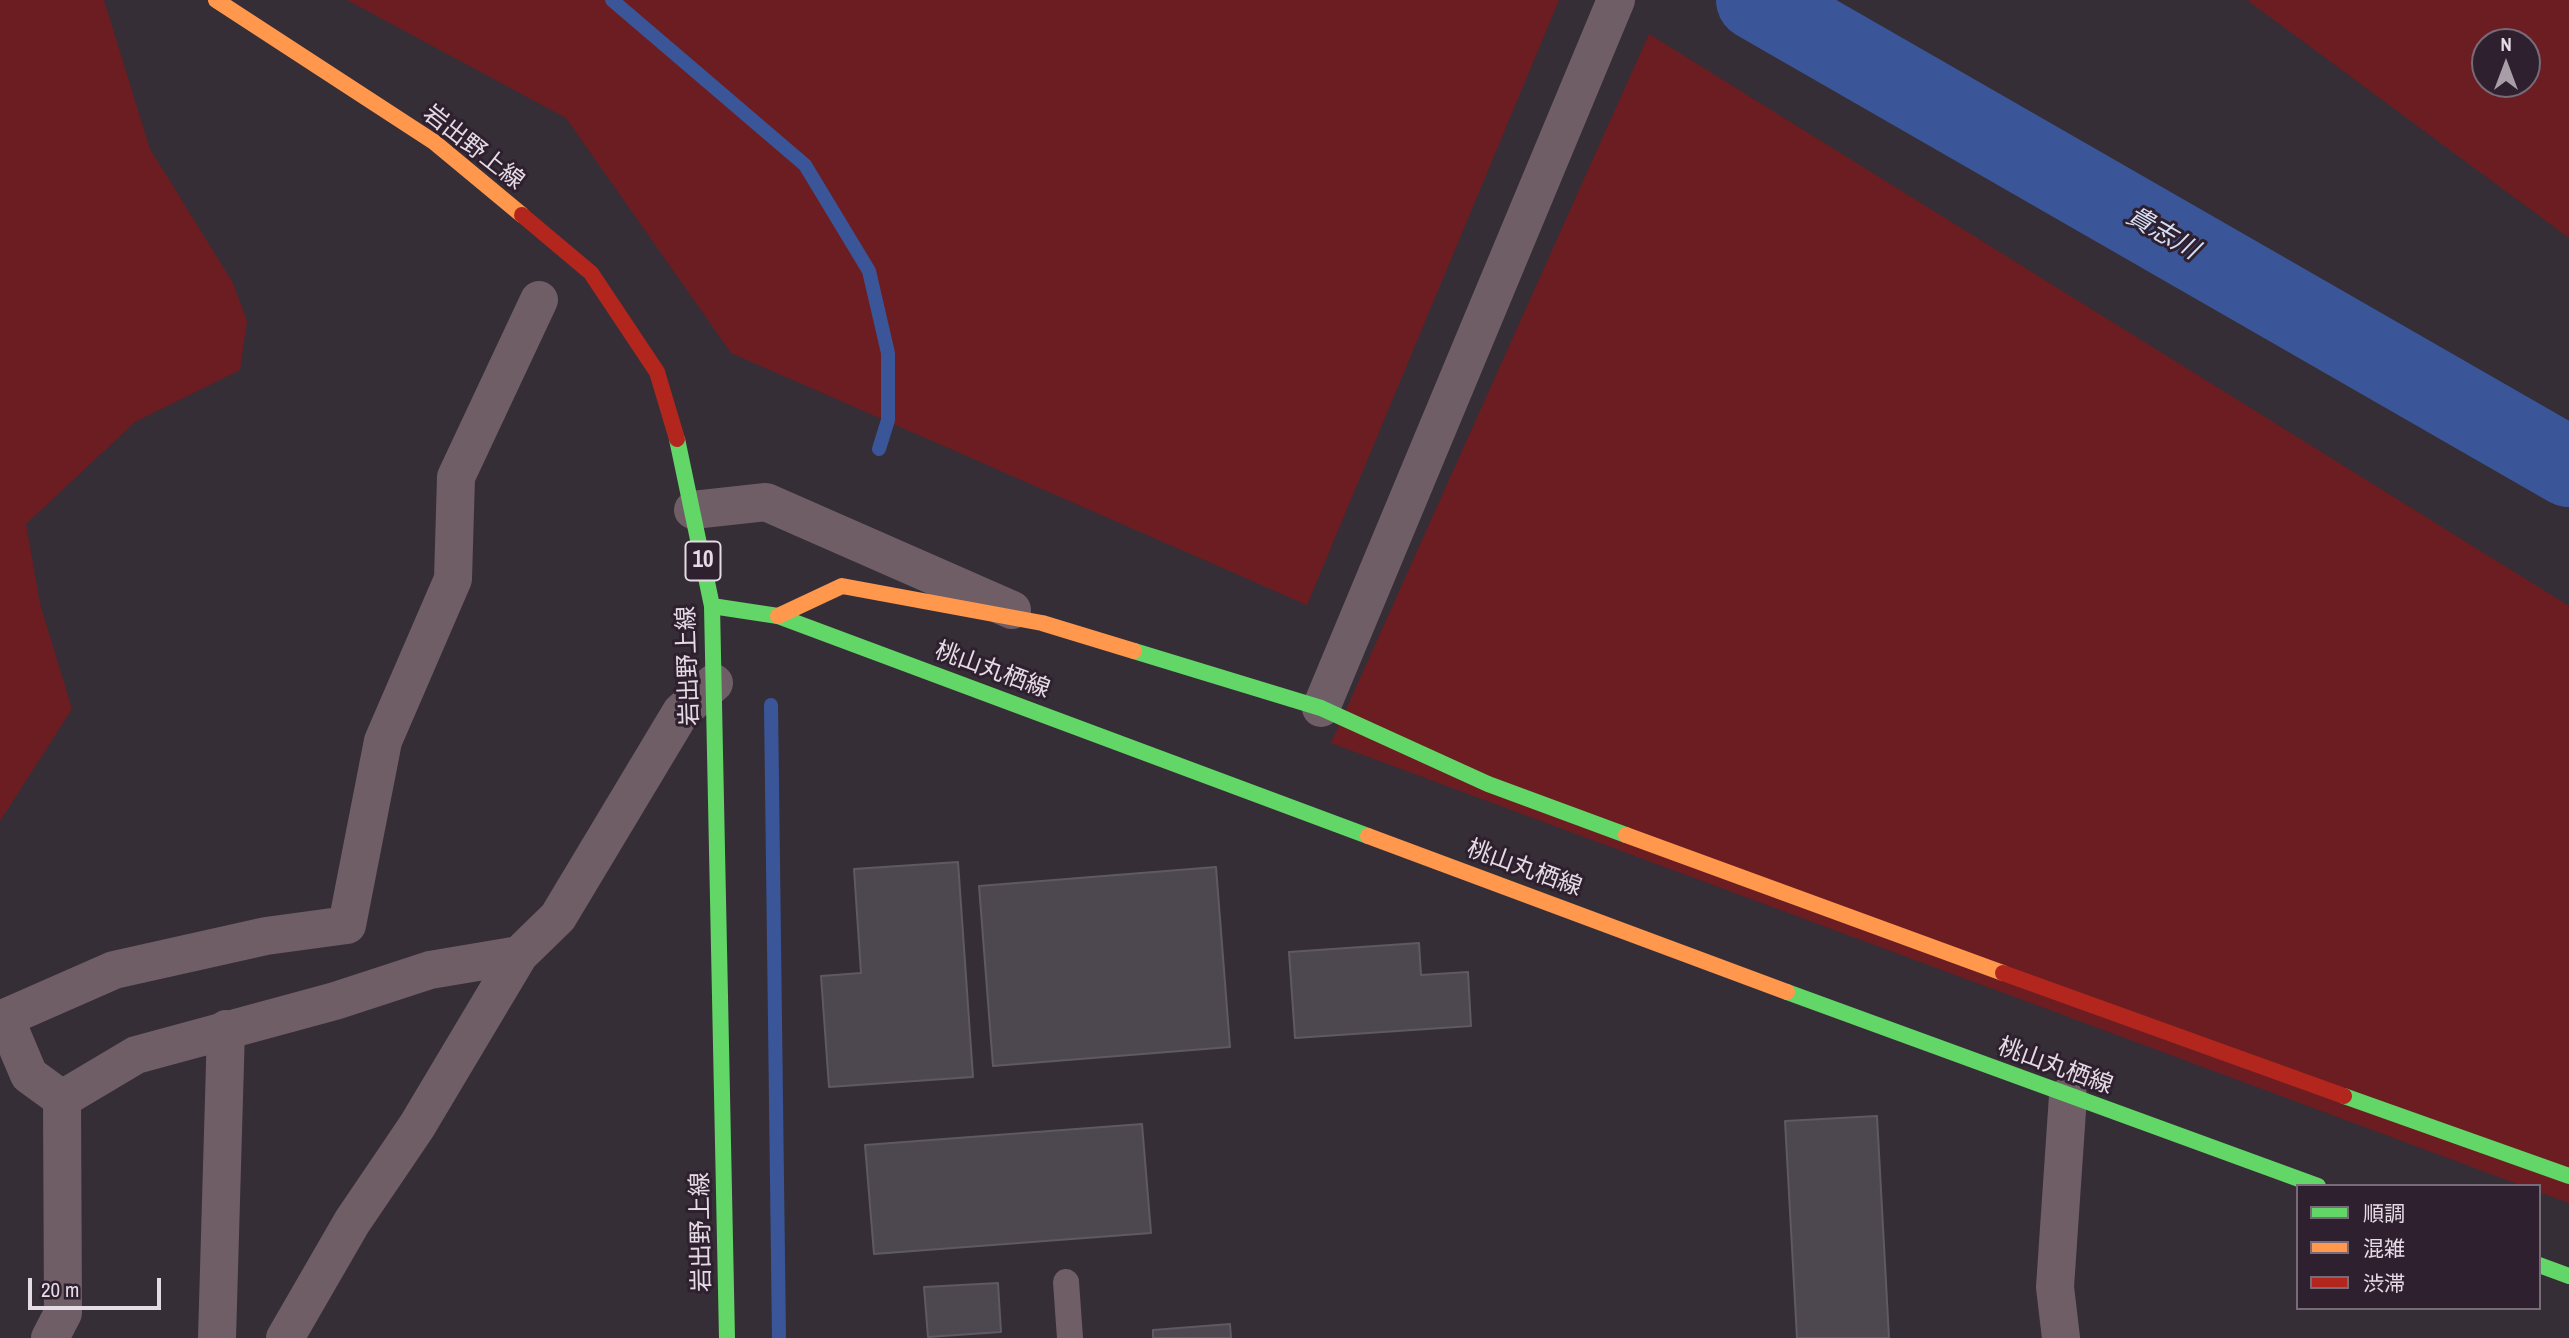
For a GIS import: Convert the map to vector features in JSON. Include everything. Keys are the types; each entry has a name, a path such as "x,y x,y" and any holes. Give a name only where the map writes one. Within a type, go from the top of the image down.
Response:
{"main road":[{"name":"岩出野上線","path":"215,0 434,142 591,273 657,372 693,510 712,606 727,1338"},
{"path":"779,616 842,586 1042,623 1321,708 1526,798 1818,907 2569,1176"},
{"name":"桃山丸栖線","path":"712,606 779,616 2068,1096 2312,1184"},
{"path":"2541,1266 2569,1276"}],"street":[{"path":"1321,708 1616,0"},
{"path":"62,1099 29,1075 3,1019 114,970 265,936 347,925 383,741 453,579 457,477 538,300"},
{"path":"693,510 766,502 1042,623"},
{"path":"285,1338 352,1223 417,1126 519,955 558,917 681,712 714,683"},
{"path":"62,1099 136,1055 335,1001 430,970 519,955"},
{"path":"217,1338 226,1029"},
{"path":"2061,1338 2055,1287 2068,1096"},
{"path":"50,1338 64,1313 62,1099"}],"lane":[{"path":"1066,1282 1070,1338"}],"shaded area":[{"path":"0,0 104,0 150,149 233,283 247,321 240,370 135,422 26,524 40,604 72,709 0,821"},
{"path":"347,0 1559,0 1307,605 731,353 566,118"},
{"path":"2247,0 2569,0 2569,238"},
{"path":"1649,34 2569,606 2569,1203 2541,1193 2541,1184 2518,1184 1331,743"}],"building":[{"path":"958,862 973,1077 829,1087 821,976 861,973 854,869"},
{"path":"1216,867 1230,1047 993,1066 979,886"},
{"path":"1419,943 1421,975 1468,972 1471,1026 1295,1038 1289,952"},
{"path":"1877,1116 1889,1338 1797,1338 1785,1121"},
{"path":"1142,1124 1151,1233 874,1254 865,1145"},
{"path":"998,1283 1001,1332 928,1337 924,1287"},
{"path":"1230,1324 1231,1338 1153,1338 1153,1330"}],"waterway":[{"path":"612,0 805,165 869,271 888,353 888,420 879,449"},
{"name":"貴志川","path":"1756,0 2569,467"},
{"path":"771,705 779,1338"}],"traffic: fast":[{"path":"677,439 712,606 727,1338"},
{"path":"712,606 778,616 1368,836"},
{"path":"1134,651 1321,708 1488,784 1626,835"},
{"path":"1787,992 2313,1184"},
{"path":"2344,1096 2569,1176"},
{"path":"2541,1266 2569,1276"}],"traffic: slow":[{"path":"216,0 434,142 522,215"},
{"path":"778,616 842,586 1042,623 1134,651"},
{"path":"1626,835 2003,973"},
{"path":"1368,836 1787,992"}],"traffic: jam":[{"path":"522,215 591,273 657,372 677,439"},
{"path":"2003,973 2344,1096"}]}
